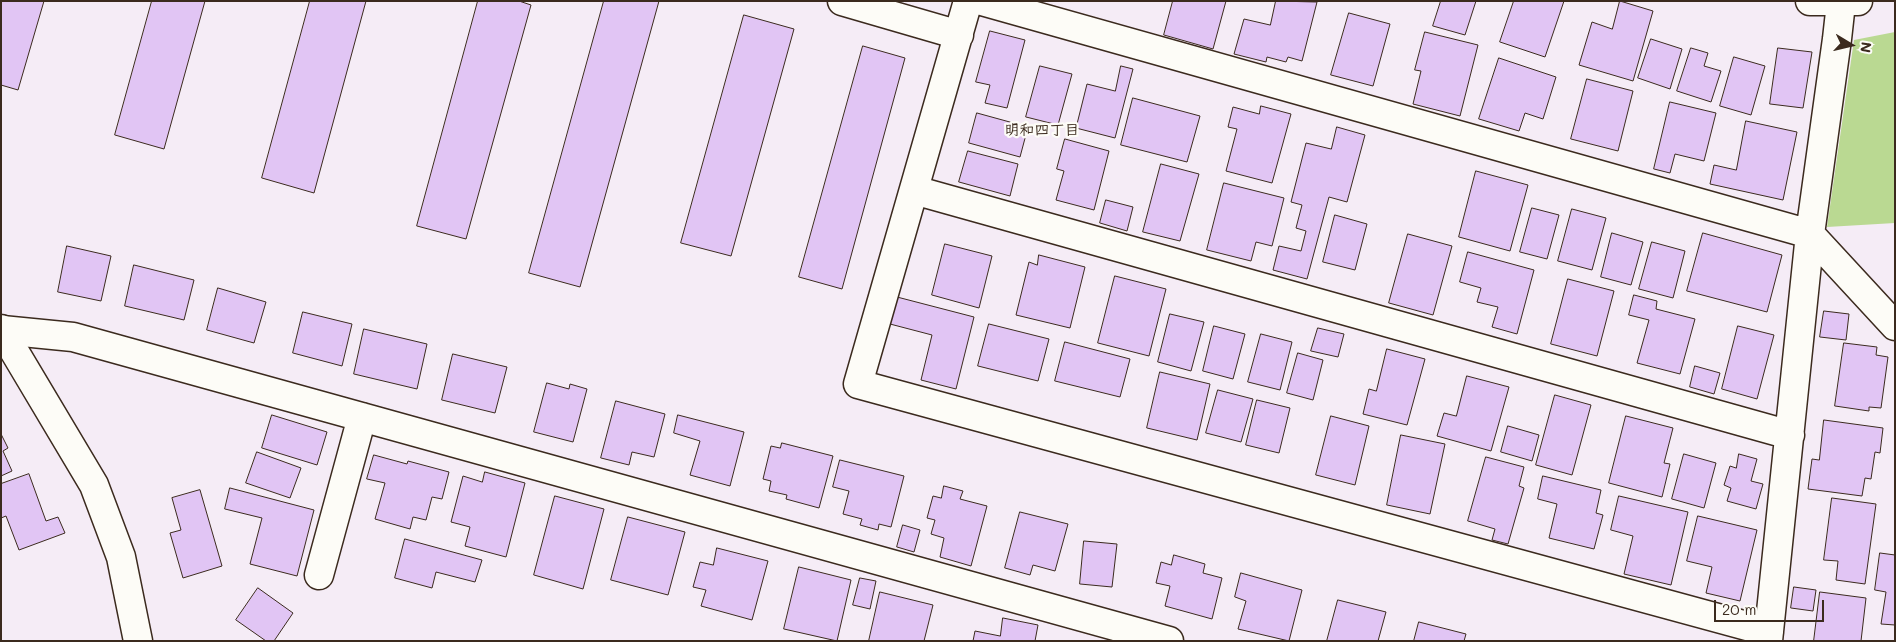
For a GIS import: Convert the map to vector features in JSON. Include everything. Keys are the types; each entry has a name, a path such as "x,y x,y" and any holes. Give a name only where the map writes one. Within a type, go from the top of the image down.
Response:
{"street":[{"path":"842,1 959,35"},
{"path":"968,1 858,384 1768,636 1810,234 1837,38 1849,2 1810,1"},
{"path":"982,1 1810,234 1895,326"},
{"path":"914,190 1790,434"},
{"path":"2,330 73,337 1169,641"},
{"path":"2,330 94,485 121,557 138,641"},
{"path":"319,575 362,417"}],"green space":[{"path":"1895,32 1895,223 1827,227 1854,40"}],"building":[{"path":"1,1 44,1 18,90 1,85"},
{"path":"152,1 205,1 164,149 115,135"},
{"path":"310,1 366,1 314,193 262,178"},
{"path":"478,1 519,1 531,5 466,239 417,226"},
{"path":"604,1 659,1 580,287 529,273"},
{"path":"1173,1 1226,1 1213,49 1164,35"},
{"path":"1276,1 1317,2 1302,61 1288,57 1286,62 1267,57 1266,62 1234,54 1244,19 1270,25"},
{"path":"1441,1 1476,1 1465,35 1433,26"},
{"path":"1514,1 1564,1 1545,57 1500,42"},
{"path":"1620,1 1653,11 1633,81 1579,65 1592,22 1612,29"},
{"path":"1349,13 1390,24 1373,86 1331,75"},
{"path":"744,15 794,29 731,256 681,243"},
{"path":"990,31 1025,40 1007,108 985,103 990,85 976,82"},
{"path":"1425,32 1478,45 1460,116 1413,104 1421,71 1415,70"},
{"path":"1651,39 1682,49 1670,89 1638,78"},
{"path":"863,46 905,58 842,289 799,277"},
{"path":"1691,48 1708,53 1704,66 1721,71 1711,102 1677,91"},
{"path":"1778,48 1812,52 1803,108 1770,104"},
{"path":"1734,57 1765,66 1751,115 1720,106"},
{"path":"1499,58 1556,77 1543,119 1525,113 1519,131 1479,119"},
{"path":"1040,66 1072,74 1058,125 1026,117"},
{"path":"1121,66 1133,69 1115,138 1076,128 1087,84 1115,91"},
{"path":"1587,79 1633,91 1618,151 1571,139"},
{"path":"1133,98 1200,116 1187,162 1121,145"},
{"path":"1670,102 1716,113 1704,161 1675,154 1670,173 1654,169"},
{"path":"1261,106 1291,114 1272,183 1226,171 1237,129 1228,127 1233,107 1259,114"},
{"path":"977,113 1028,127 1020,157 969,143"},
{"path":"1746,121 1797,132 1783,200 1710,184 1714,165 1736,170"},
{"path":"1337,127 1365,135 1347,202 1329,197 1307,279 1273,270 1279,246 1301,251 1306,231 1296,228 1302,205 1291,202 1306,143 1331,149"},
{"path":"1065,139 1109,151 1094,210 1056,200 1064,171 1057,169"},
{"path":"968,151 1018,164 1010,196 959,182"},
{"path":"1161,164 1199,174 1180,241 1143,232"},
{"path":"1476,171 1528,185 1510,251 1459,237"},
{"path":"1224,183 1284,198 1272,246 1256,242 1251,261 1207,250"},
{"path":"1106,200 1133,207 1127,231 1100,223"},
{"path":"1532,208 1559,215 1547,259 1520,252"},
{"path":"1572,209 1606,218 1592,270 1558,261"},
{"path":"1335,215 1367,224 1355,270 1323,262"},
{"path":"1612,233 1643,242 1631,285 1601,277"},
{"path":"1703,233 1782,255 1767,312 1687,291"},
{"path":"1408,234 1452,246 1433,315 1389,303"},
{"path":"1652,242 1685,251 1673,298 1639,289"},
{"path":"945,244 992,256 979,308 932,295"},
{"path":"67,246 111,256 101,301 58,292"},
{"path":"1468,252 1534,270 1517,334 1492,327 1498,307 1477,302 1481,288 1460,282"},
{"path":"1039,255 1085,267 1070,328 1016,315 1029,262 1037,265"},
{"path":"134,265 194,280 184,320 125,306"},
{"path":"1115,276 1166,289 1149,356 1098,343"},
{"path":"1568,279 1614,291 1597,356 1551,344"},
{"path":"218,288 266,302 254,343 207,330"},
{"path":"1634,295 1657,301 1656,309 1695,319 1680,374 1637,363 1649,320 1629,315"},
{"path":"897,297 974,317 956,389 921,380 932,335 890,324"},
{"path":"1824,311 1849,314 1846,340 1820,337"},
{"path":"303,312 352,324 342,366 293,353"},
{"path":"1170,314 1204,322 1191,371 1158,362"},
{"path":"989,324 1049,339 1038,381 978,366"},
{"path":"1214,326 1245,334 1233,379 1203,371"},
{"path":"1738,326 1774,335 1757,399 1722,389"},
{"path":"1318,328 1344,334 1338,357 1311,351"},
{"path":"364,329 427,344 417,389 354,374"},
{"path":"1261,334 1292,342 1280,390 1248,382"},
{"path":"1065,342 1130,359 1120,397 1055,381"},
{"path":"1844,343 1877,347 1876,355 1888,357 1881,408 1869,407 1869,411 1835,406"},
{"path":"1387,349 1425,359 1407,425 1363,414 1369,389 1376,391"},
{"path":"1298,353 1323,360 1313,400 1287,393"},
{"path":"453,354 507,367 495,413 442,400"},
{"path":"1695,366 1720,373 1714,394 1690,387"},
{"path":"1160,372 1210,384 1197,440 1147,428"},
{"path":"1467,376 1509,387 1491,451 1437,436 1444,413 1456,416"},
{"path":"547,383 569,389 570,384 587,389 573,442 534,432"},
{"path":"1218,390 1253,399 1241,442 1206,433"},
{"path":"1555,395 1591,405 1572,475 1536,465"},
{"path":"1257,400 1290,408 1279,453 1246,445"},
{"path":"616,401 665,414 654,457 632,452 629,465 601,458"},
{"path":"272,415 327,432 317,465 262,448"},
{"path":"678,415 744,432 730,486 690,475 700,441 674,433"},
{"path":"1331,416 1369,426 1355,485 1316,475"},
{"path":"1626,416 1673,428 1664,463 1670,464 1662,497 1609,483"},
{"path":"1824,420 1883,428 1880,453 1875,452 1871,479 1865,478 1862,496 1808,489 1812,459 1819,460"},
{"path":"1508,426 1539,435 1532,461 1501,452"},
{"path":"1,434 8,448 3,451 12,471 1,476"},
{"path":"1401,435 1445,444 1430,514 1387,505"},
{"path":"782,443 833,456 819,508 786,499 787,495 769,491 771,481 763,479 771,446 780,448"},
{"path":"257,452 301,468 290,498 246,483"},
{"path":"1684,454 1716,463 1704,508 1672,499"},
{"path":"1739,454 1757,459 1751,481 1763,484 1756,509 1727,501 1731,488 1724,485 1730,466 1736,468"},
{"path":"374,455 407,464 408,461 449,472 442,499 432,497 426,520 413,517 410,529 375,519 385,483 367,479"},
{"path":"1486,457 1524,467 1519,486 1524,488 1508,544 1492,540 1495,529 1468,521"},
{"path":"840,460 904,476 891,527 879,524 878,530 860,525 862,519 843,514 849,491 833,487"},
{"path":"485,472 525,483 506,557 465,546 470,527 451,522 463,476 482,482"},
{"path":"29,474 46,521 58,517 65,533 19,550 6,516 1,518 1,484"},
{"path":"1543,476 1601,490 1596,513 1603,515 1594,549 1549,538 1557,504 1538,499"},
{"path":"944,486 963,491 960,499 987,506 971,566 940,557 944,538 931,534 935,520 927,518 933,496 941,498"},
{"path":"230,488 314,510 297,576 250,564 262,518 225,509"},
{"path":"200,490 222,566 183,578 170,533 181,530 172,498"},
{"path":"555,496 604,509 583,589 534,575"},
{"path":"1619,496 1688,512 1671,585 1624,574 1633,536 1611,530"},
{"path":"1832,498 1876,504 1865,584 1836,580 1838,561 1824,560"},
{"path":"1020,512 1068,524 1055,571 1033,565 1030,575 1005,568"},
{"path":"1698,516 1757,530 1740,601 1706,593 1712,567 1687,561"},
{"path":"628,517 685,532 668,595 611,580"},
{"path":"903,525 920,530 914,552 897,547"},
{"path":"405,539 482,560 475,582 436,572 432,588 395,578"},
{"path":"1084,541 1117,544 1112,587 1080,584"},
{"path":"717,548 768,561 752,620 701,606 706,590 693,587 700,562 713,565"},
{"path":"1880,553 1895,555 1895,625 1881,624 1886,592 1875,590"},
{"path":"1174,555 1205,564 1203,573 1222,578 1212,619 1165,606 1170,586 1156,583 1161,562 1171,565"},
{"path":"799,567 851,580 837,641 784,629"},
{"path":"1241,573 1302,590 1289,641 1238,629 1246,601 1235,597"},
{"path":"860,578 876,581 870,609 853,605"},
{"path":"1794,587 1816,590 1813,611 1791,608"},
{"path":"258,588 293,613 274,641 266,641 236,620"},
{"path":"880,592 933,605 924,641 869,641"},
{"path":"1820,592 1866,598 1861,641 1814,641"},
{"path":"1338,600 1386,612 1378,641 1327,641"},
{"path":"1003,618 1038,625 1035,641 973,641 975,631 1000,636"},
{"path":"1419,622 1466,634 1464,641 1414,641"}],"district":[{"name":"明和四丁目","path":"1042,130"}]}
